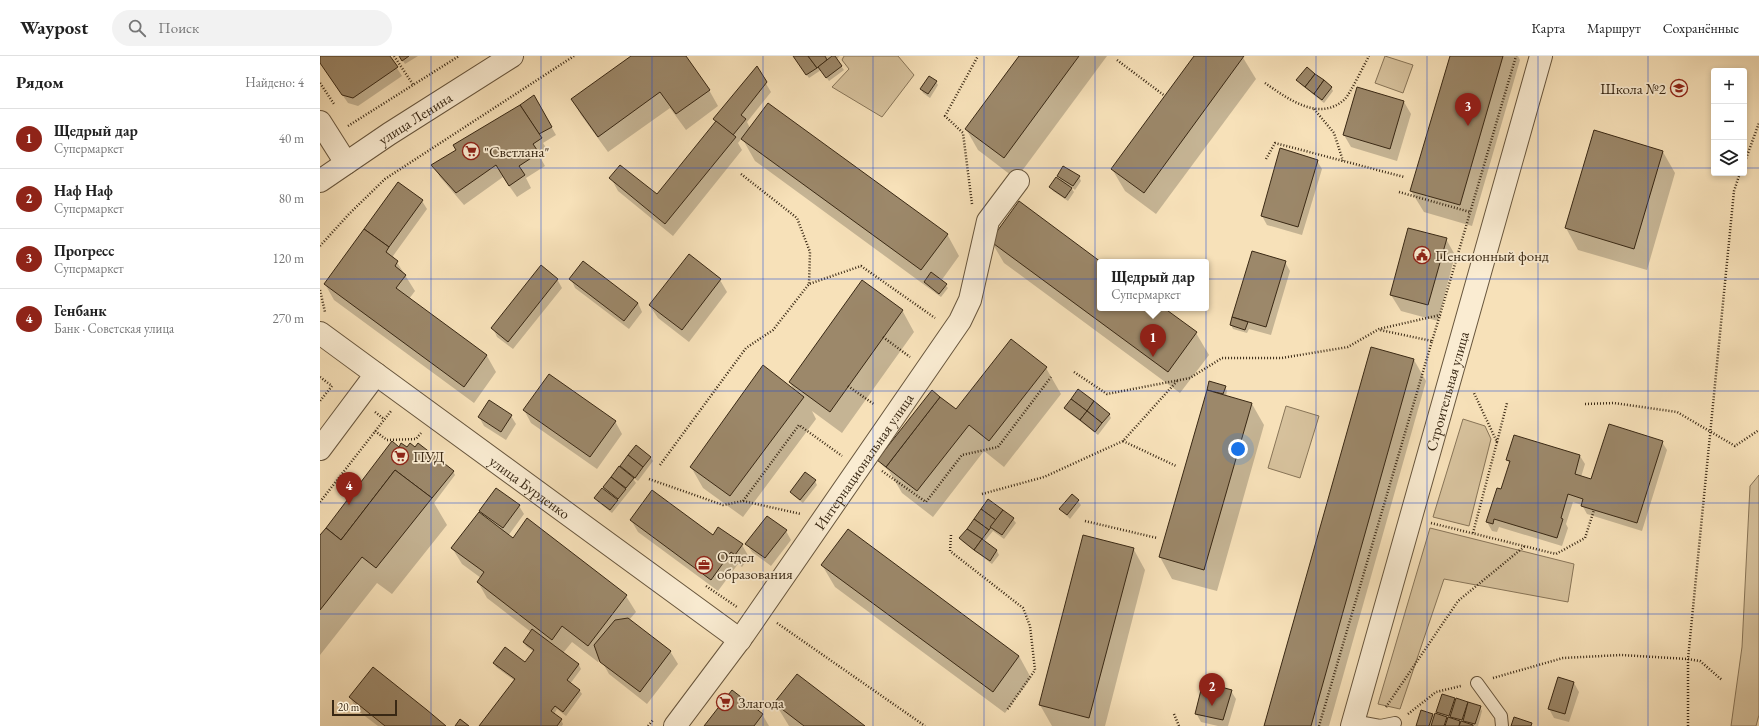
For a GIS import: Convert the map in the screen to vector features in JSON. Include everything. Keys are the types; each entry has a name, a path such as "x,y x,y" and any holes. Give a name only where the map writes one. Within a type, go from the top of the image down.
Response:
{"street":[{"name":"улица Ленина","path":"320,181 512,56"},
{"name":"Строительная улица","path":"1358,724 1541,56"},
{"path":"320,122 346,163"},
{"name":"Интернациональная улица","path":"675,726 740,640 960,322 970,300 988,221 1018,181"},
{"name":"улица Бурденко","path":"323,324 376,374 740,640"},
{"path":"320,449 376,374"}],"lane":[{"path":"1477,683 1501,716 1502,726"},
{"path":"1358,724 1380,726 1395,723"}],"path":[{"path":"394,56 414,86"},
{"path":"348,126 460,56"},
{"path":"320,245 349,214 386,179 574,56"},
{"path":"973,209 963,133 945,116 978,56"},
{"path":"1265,83 1296,103 1314,108 1330,108 1345,98 1369,56"},
{"path":"1319,726 1516,56"},
{"path":"1117,60 1165,96"},
{"path":"1314,108 1334,133 1343,161"},
{"path":"1747,156 1759,123"},
{"path":"1266,160 1275,143 1404,178"},
{"path":"660,465 746,348 774,330 808,284 810,252 797,218 741,174"},
{"path":"1688,726 1688,658 1734,191 1739,176"},
{"path":"1399,192 1470,212"},
{"path":"808,284 861,266 937,319"},
{"path":"320,290 323,324"},
{"path":"1074,372 1107,394 1190,378 1222,358 1282,358 1348,347 1379,330 1440,315"},
{"path":"1379,330 1432,341"},
{"path":"883,337 912,358"},
{"path":"320,377 332,386 320,401"},
{"path":"876,466 926,502 962,455 998,446 1052,377"},
{"path":"982,494 1044,477 1123,441 1176,381"},
{"path":"848,386 878,407"},
{"path":"1474,393 1497,442"},
{"path":"1585,404 1614,403 1677,412 1736,446 1759,430"},
{"path":"1473,533 1507,404"},
{"path":"320,502 394,407"},
{"path":"373,411 384,419"},
{"path":"743,501 800,425 844,457"},
{"path":"375,431 388,440 416,439 424,429"},
{"path":"1123,441 1176,466"},
{"path":"650,479 723,505 743,501 804,515"},
{"path":"1436,524 1556,554 1584,538 1594,510"},
{"path":"1085,521 1157,538"},
{"path":"951,535 950,551 1023,608 1030,626 1035,670 1007,710"},
{"path":"1358,724 1385,709 1458,602 1525,546"},
{"path":"771,620 925,726"},
{"path":"1395,723 1436,692 1477,683 1563,658 1621,655 1688,658 1700,661 1722,680"},
{"path":"648,726 658,714"},
{"path":"1174,714 1179,726"}],"shaded area":[{"path":"844,56 898,56 914,75 882,117 832,87 849,69 842,60"},
{"path":"1385,56 1413,65 1403,93 1375,83"},
{"path":"1286,406 1319,416 1300,478 1268,468"},
{"path":"1463,419 1485,426 1491,439 1469,526 1433,517"},
{"path":"1759,475 1759,715 1756,726 1731,726 1742,647 1750,486"},
{"path":"1430,528 1574,564 1568,602 1444,579 1400,709 1378,704"}],"building":[{"path":"320,56 390,56 398,67 353,98 342,95 320,63"},
{"path":"399,56 409,56 402,61"},
{"path":"631,56 686,56 710,90 676,114 660,92 598,137 571,99"},
{"path":"793,56 808,56 817,68 806,75"},
{"path":"808,56 825,56 827,60 817,68"},
{"path":"832,56 835,56 842,66 826,78 818,67"},
{"path":"1019,56 1079,56 1004,158 965,129"},
{"path":"1194,56 1244,56 1144,193 1111,169"},
{"path":"1450,56 1503,56 1460,205 1410,191"},
{"path":"757,66 767,82 741,115 746,119 733,135 713,119"},
{"path":"1307,67 1315,74 1305,87 1296,80"},
{"path":"1315,74 1324,80 1314,94 1305,87"},
{"path":"929,76 937,81 928,94 920,89"},
{"path":"1324,80 1332,87 1322,100 1314,94"},
{"path":"1357,87 1404,101 1390,149 1343,135"},
{"path":"534,95 552,127 539,134 520,105"},
{"path":"768,103 948,234 921,270 741,139"},
{"path":"520,105 542,138 533,144 539,153 519,166 525,175 509,186 496,165 456,193 431,165 456,150 453,145"},
{"path":"716,121 736,137 665,224 609,178 620,165 657,194"},
{"path":"1594,130 1663,151 1634,249 1565,228"},
{"path":"1280,148 1318,160 1298,227 1261,216"},
{"path":"1063,166 1080,176 1073,186 1057,176"},
{"path":"1056,177 1072,188 1065,198 1049,187"},
{"path":"398,182 423,200 389,247 364,229"},
{"path":"1019,201 1097,259 1097,311 1168,311 1197,332 1168,372 990,241"},
{"name":"Пенсионный фонд","path":"1408,228 1447,238 1428,305 1390,295"},
{"path":"364,229 389,247 386,252 398,261 395,266 406,275 396,288 487,355 464,387 324,284"},
{"path":"1252,251 1286,261 1266,327 1232,317"},
{"path":"689,254 721,279 682,330 649,305"},
{"path":"583,261 638,303 624,321 569,279"},
{"path":"541,265 558,279 508,342 491,328"},
{"path":"931,272 947,284 939,294 924,282"},
{"path":"862,280 903,310 830,412 789,382"},
{"path":"1232,317 1248,322 1245,330 1230,325"},
{"path":"1011,339 1047,367 989,441 969,425 917,491 886,467 940,397 956,409"},
{"path":"1371,347 1414,359 1311,726 1264,726"},
{"path":"763,365 804,397 730,496 690,467"},
{"path":"549,374 616,421 590,457 523,410"},
{"path":"1209,381 1226,386 1223,394 1207,390"},
{"path":"1078,389 1094,401 1087,411 1071,399"},
{"path":"932,390 940,397 886,467 877,460"},
{"path":"1207,390 1252,403 1204,570 1159,557"},
{"path":"1071,399 1087,411 1080,420 1064,408"},
{"path":"489,400 512,415 501,432 478,417"},
{"path":"1094,401 1110,414 1102,423 1087,411"},
{"path":"1087,411 1102,423 1095,432 1080,420"},
{"path":"1609,424 1663,441 1637,523 1581,506 1583,499 1568,494 1561,518 1563,519 1557,538 1494,519 1493,524 1486,522 1497,488 1501,489 1510,461 1506,460 1514,435 1580,455 1575,474 1591,479"},
{"path":"392,441 399,447 401,443 407,447 410,443 415,447 418,443 454,471 432,498 395,470 341,540 326,528"},
{"path":"636,445 651,457 643,467 628,455"},
{"path":"628,455 643,467 635,478 620,466"},
{"path":"619,466 634,478 626,488 611,477"},
{"path":"395,470 432,498 376,568 362,557 320,610 320,535 326,528 341,540"},
{"path":"805,472 816,480 800,500 790,492"},
{"path":"611,477 626,489 618,499 603,487"},
{"path":"496,488 520,505 503,528 479,511"},
{"path":"602,488 618,500 610,510 594,498"},
{"path":"652,490 713,535 718,527 743,544 735,555 731,552 711,580 630,520"},
{"path":"1072,494 1079,500 1067,515 1059,509"},
{"path":"988,499 1003,510 996,520 981,509"},
{"path":"981,509 996,520 989,530 974,519"},
{"path":"1003,510 1014,518 1002,535 990,527"},
{"path":"479,512 513,538 527,518 627,595 588,646 562,626 552,640 477,582 484,572 451,548"},
{"path":"767,516 787,530 765,558 745,544"},
{"path":"974,519 989,530 982,539 967,529"},
{"path":"848,529 1019,656 993,692 821,565"},
{"path":"967,529 982,539 974,550 959,538"},
{"path":"1083,535 1134,548 1089,718 1039,705"},
{"path":"982,539 997,550 990,561 974,550"},
{"path":"628,618 671,651 640,692 600,662 594,645 615,620"},
{"path":"532,629 579,664 567,680 580,690 563,712 555,706 551,711 562,719 557,726 479,726 515,679 493,663 505,647 525,662 534,650 523,642"},
{"path":"373,667 446,726 385,726 349,697"},
{"path":"797,674 865,726 804,726 774,703"},
{"path":"1558,677 1574,682 1565,714 1548,709"},
{"path":"1203,682 1232,690 1223,720 1195,714"},
{"path":"732,690 763,714 754,726 704,726"},
{"path":"1442,694 1455,698 1449,716 1436,712"},
{"path":"1456,698 1468,702 1462,720 1450,717"},
{"path":"1468,702 1481,706 1475,724 1463,721"},
{"path":"1421,710 1433,714 1429,726 1416,726"},
{"path":"1435,713 1447,717 1444,726 1431,726"},
{"path":"1448,717 1460,721 1459,726 1445,726"},
{"path":"1514,717 1532,723 1531,726 1511,726"},
{"path":"460,719 469,726 455,726"},
{"path":"1461,721 1473,725 1473,726 1459,726"}],"place":[{"name":"Школа №2","path":"1679,88"},
{"name":"Прогресс","path":"1468,126"},
{"name":"\"Светлана\"","path":"471,151"},
{"name":"Пенсионный фонд","path":"1422,255"},
{"name":"Щедрый дар","path":"1153,357"},
{"name":"ПУД","path":"400,456"},
{"name":"Генбанк","path":"349,505"},
{"name":"Отдел образования","path":"704,565"},
{"name":"Злагода","path":"725,702"},
{"name":"Наф Наф","path":"1212,706"}]}
